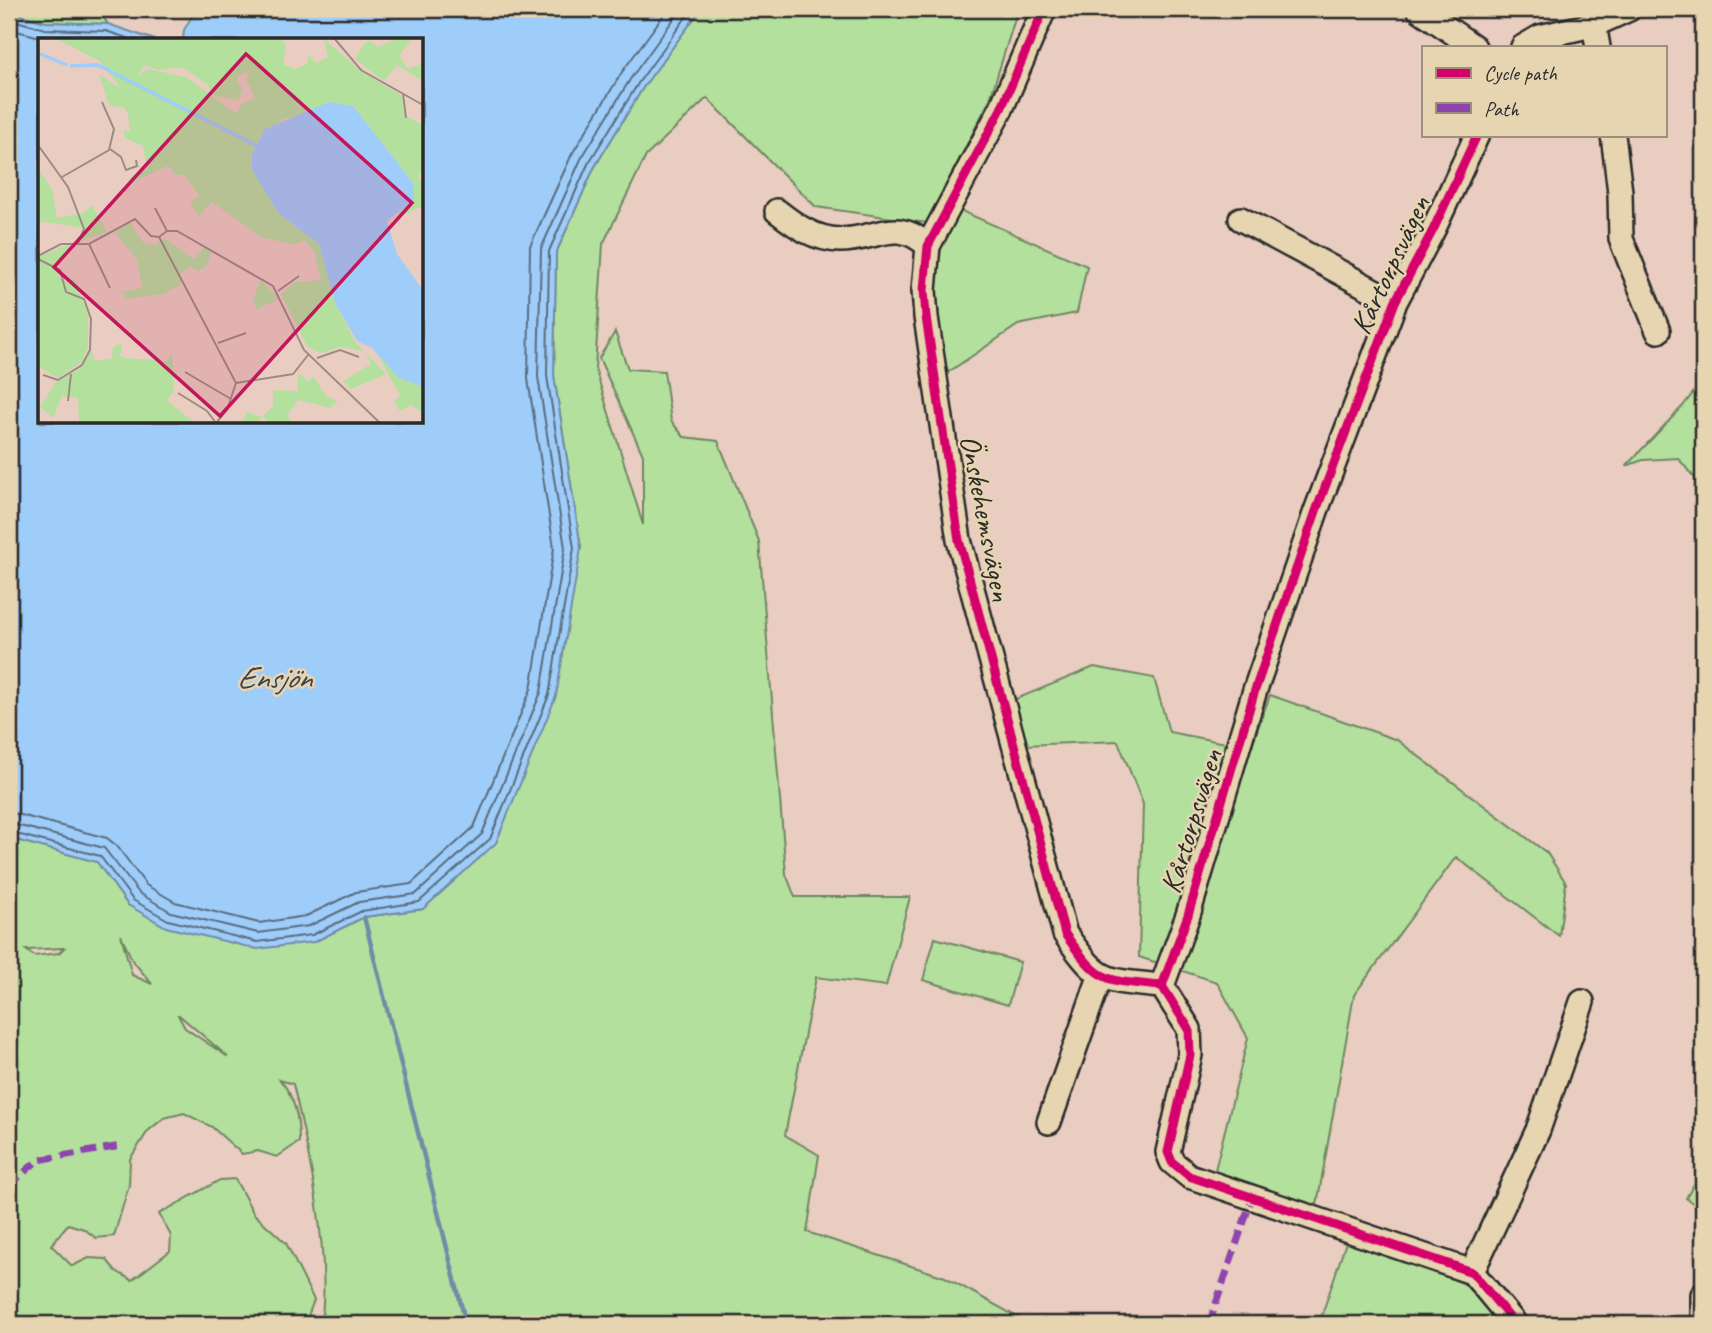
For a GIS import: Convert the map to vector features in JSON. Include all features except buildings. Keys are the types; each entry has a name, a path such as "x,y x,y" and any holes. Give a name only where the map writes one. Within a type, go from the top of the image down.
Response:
{"street":[{"name":"Önskehemsvägen","path":"1044,9 1001,109 928,246 924,290 959,540 1065,934 1085,963 1100,977"},
{"path":"1419,9 1473,46"},
{"path":"1525,46 1540,37 1594,24 1629,9"},
{"path":"1594,24 1598,46"},
{"name":"Kårtorpsvägen","path":"1162,986 1188,915 1275,631 1316,511 1395,302 1434,228 1477,136"},
{"path":"1612,136 1620,192 1621,239 1658,331"},
{"path":"777,211 796,226 829,239 857,238 895,230 906,231 928,246"},
{"path":"1241,219 1395,302"},
{"path":"1049,1122 1100,977 1162,986 1182,1012 1189,1029 1191,1055 1168,1152 1179,1170 1189,1176 1472,1272 1514,1324"},
{"path":"1472,1272 1538,1130 1582,1002"},
{"path":"1703,1295 1703,1316"}],"green space":[{"path":"9,9 97,9 108,24 46,22 9,12"},
{"path":"701,9 1018,9 990,99 927,223 816,207 707,98 646,156 603,244 595,368 643,525 643,455 599,358 615,332 628,369 664,371 671,421 684,437 718,441 759,541 786,874 795,897 910,897 886,986 816,977 785,1135 819,1155 807,1232 945,1277 1030,1324 918,1324 903,1320 900,1324 321,1324 323,1267 312,1172 293,1084 280,1080 295,1108 299,1142 277,1157 258,1151 242,1154 212,1127 184,1113 164,1118 148,1131 130,1159 129,1185 114,1236 96,1238 84,1229 68,1224 51,1245 72,1266 89,1258 106,1259 116,1271 132,1280 170,1251 171,1236 159,1214 220,1180 235,1179 254,1214 286,1243 314,1300 305,1324 9,1324 9,838 97,862 128,905 314,942 364,917 423,909 581,548 554,376 556,253 594,168 644,86","holes":["121,935 132,960 152,984 132,975","64,948 59,953 34,956 26,950","178,1015 228,1057 185,1028"]},
{"path":"957,209 1087,266 1077,313 1018,325 944,375 934,286 939,239"},
{"path":"1703,380 1703,488 1678,458 1643,460 1626,466 1683,406"},
{"path":"1094,667 1154,678 1169,732 1251,748 1270,695 1397,740 1547,853 1566,883 1559,936 1456,857 1354,995 1317,1205 1214,1174 1248,1038 1217,982 1139,957 1143,804 1118,741 1024,745 1011,701"},
{"path":"935,938 1020,962 1008,1005 923,980"},
{"path":"1703,1169 1703,1211 1686,1198"},
{"path":"1348,1236 1465,1284 1494,1318 1478,1324 1319,1324"}],"water":[{"name":"Ensjön","path":"196,9 701,9 644,86 594,168 556,253 554,376 581,548 556,696 496,843 423,909 364,917 314,942 257,949 166,927 128,905 97,862 9,838 9,12 46,22 108,24 149,38 38,38 38,424 424,424 424,38 183,38 184,30"}],"waterway":[{"path":"364,917 466,1324"}],"marked path":[{"path":"9,1186 38,1160 121,1146"},
{"path":"1209,1324 1252,1198"}],"cycle path":[{"path":"1044,9 1001,109 928,246 924,290 926,317 959,540 1065,934 1087,962 1104,976 1114,980 1162,986"},
{"path":"1162,986 1188,915 1255,690 1316,511 1395,302 1434,228 1477,136"},
{"path":"1162,986 1189,1029 1190,1055 1168,1152 1172,1162 1189,1176 1472,1272 1515,1324"}]}
